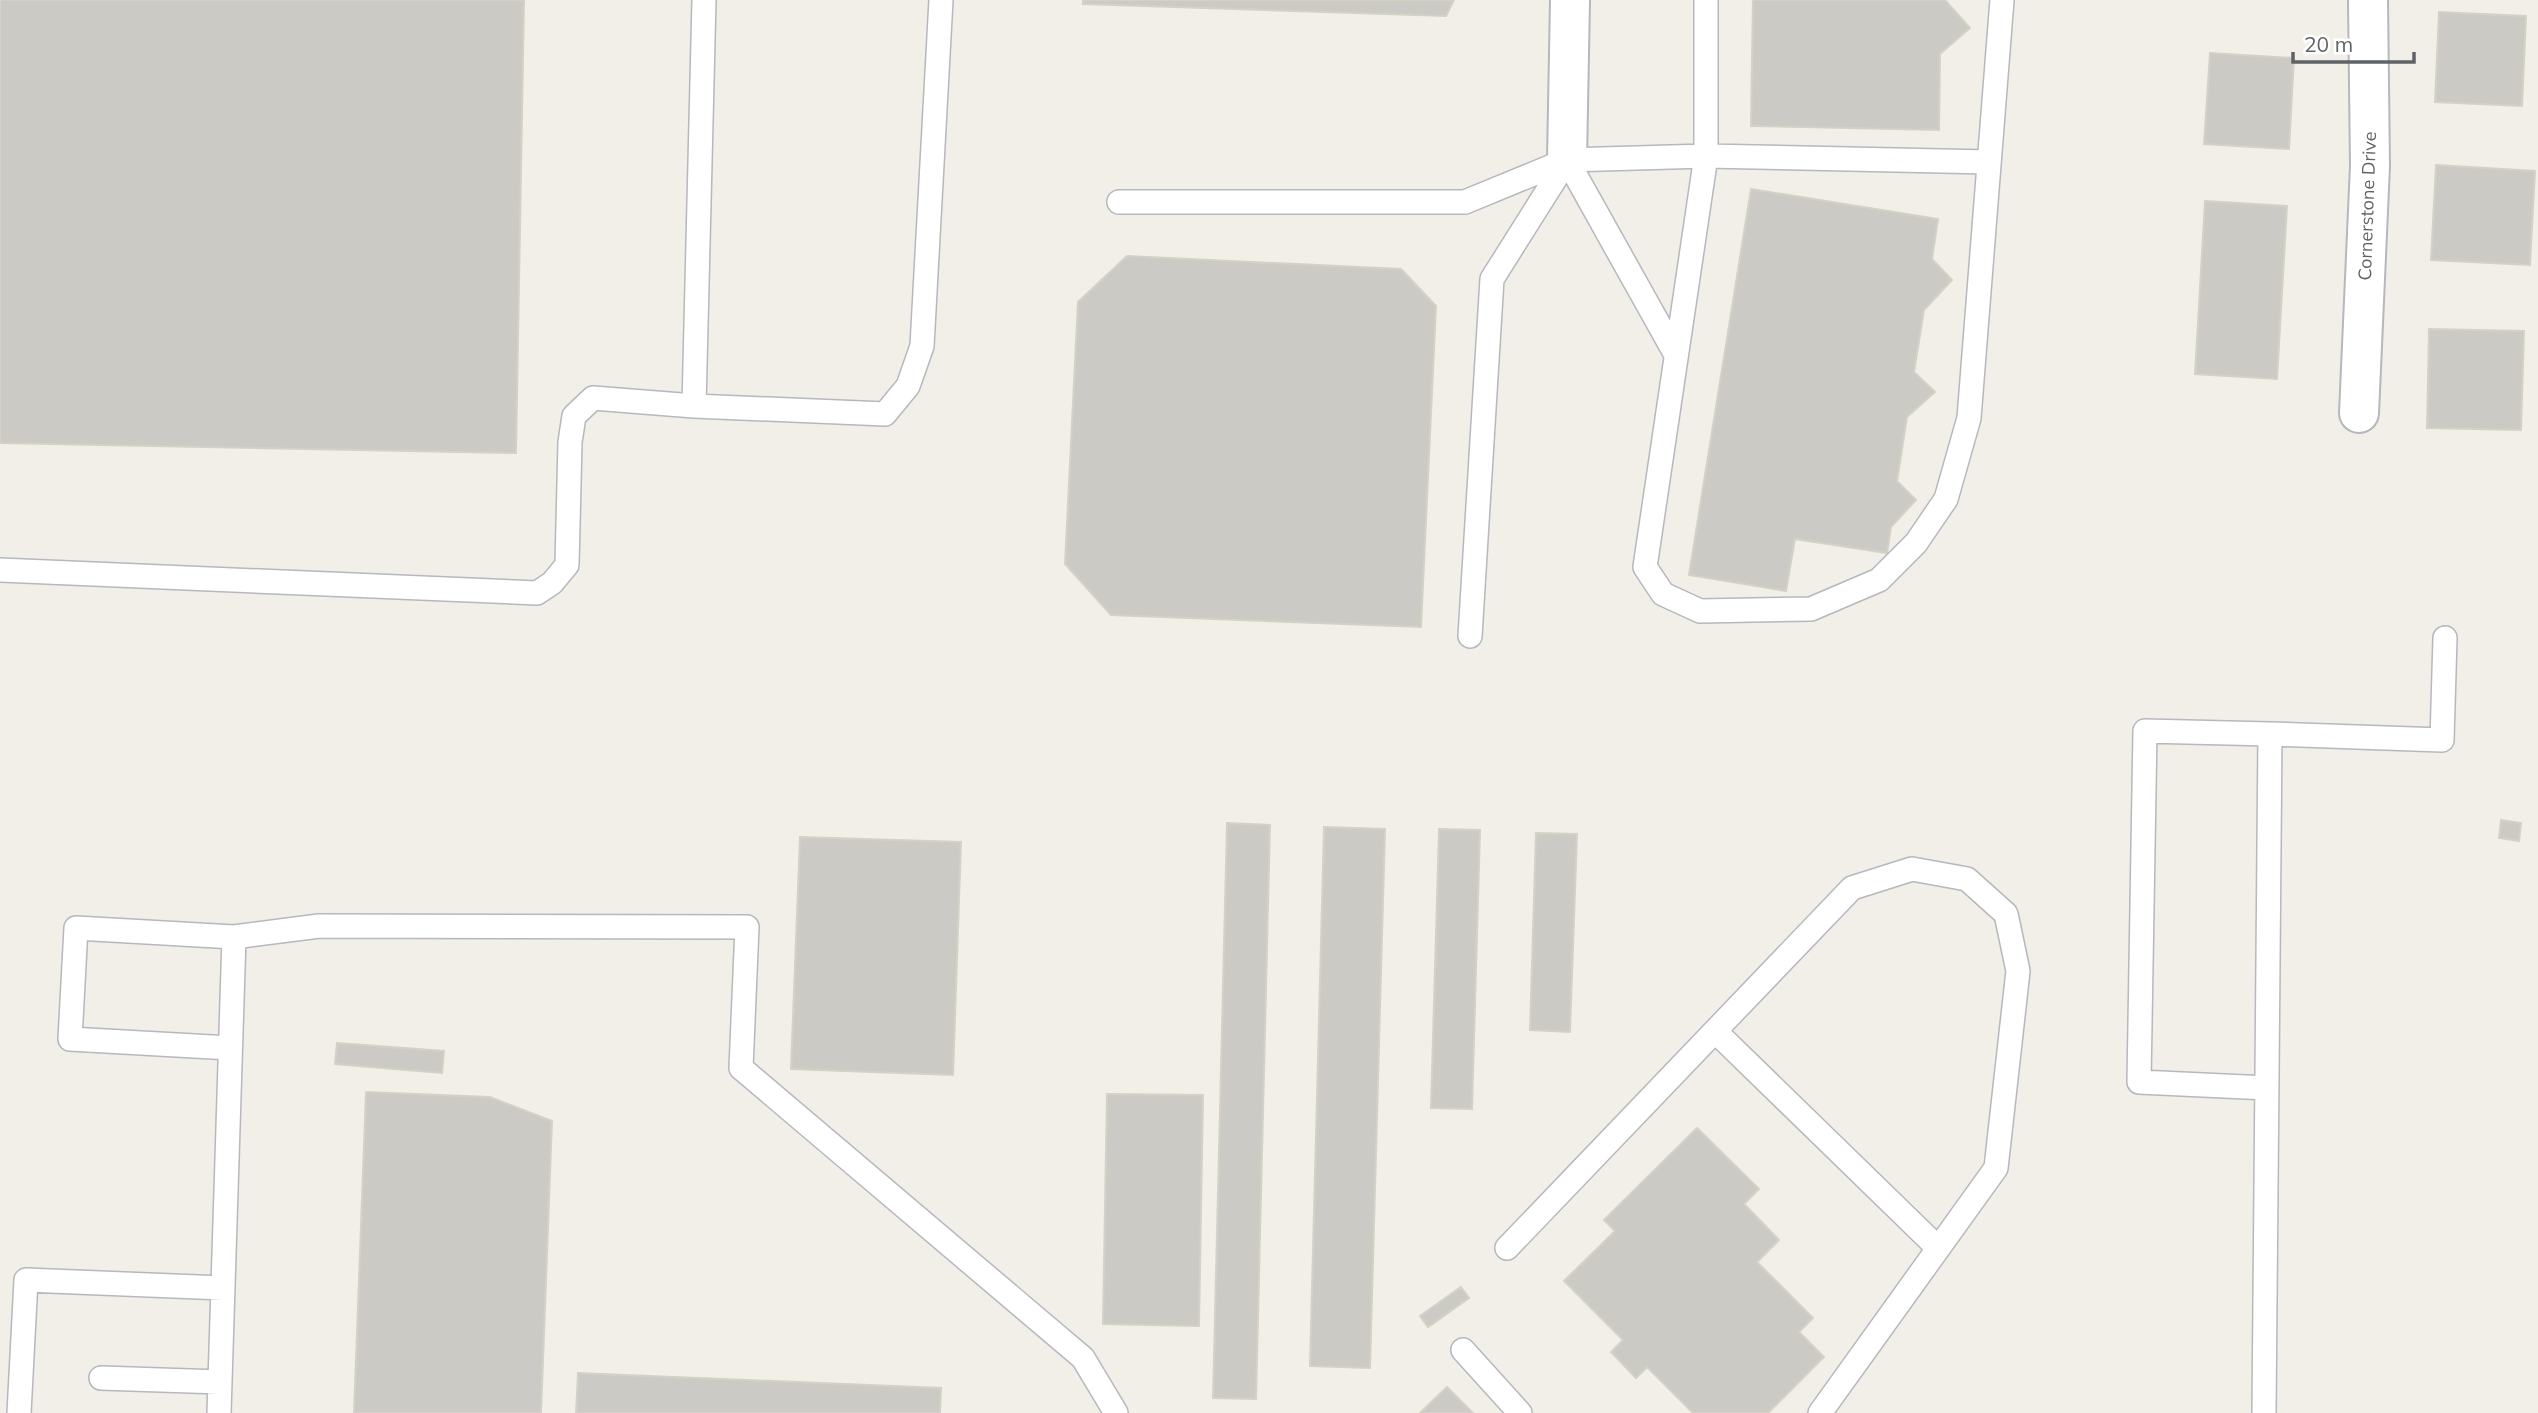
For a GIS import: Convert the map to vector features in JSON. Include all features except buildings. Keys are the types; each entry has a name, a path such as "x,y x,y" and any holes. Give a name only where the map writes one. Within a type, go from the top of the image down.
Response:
{"street":[{"path":"1567,160 1570,0"},
{"name":"Cornerstone Drive","path":"2359,413 2370,166 2368,0"}],"lane":[{"path":"694,406 704,0"},
{"path":"0,570 537,593 552,583 567,565 570,442 574,416 593,398 694,406 886,414 908,386 922,346 942,0"},
{"path":"1706,0 1706,156 1645,566 1663,594 1700,611 1811,608 1879,580 1916,543 1946,499 1969,418 2002,0"},
{"path":"1119,202 1465,202 1567,160 1706,156 1989,162"},
{"path":"1567,160 1676,355"},
{"path":"1470,636 1492,279 1567,160"},
{"path":"2267,1088 2139,1083 2144,731 2442,740 2445,638"},
{"path":"2264,1413 2270,734"},
{"path":"1507,1248 1852,888 1912,869 1968,879 2006,914 2018,971 1996,1168 1820,1413"},
{"path":"230,1048 70,1039 76,928 234,937 319,926 747,928 741,1068 1083,1358 1116,1413"},
{"path":"219,1413 234,937"},
{"path":"1715,1031 1938,1248"},
{"path":"19,1413 26,1280 223,1288"},
{"path":"1463,1350 1520,1413"},
{"path":"102,1378 220,1382"}]}
